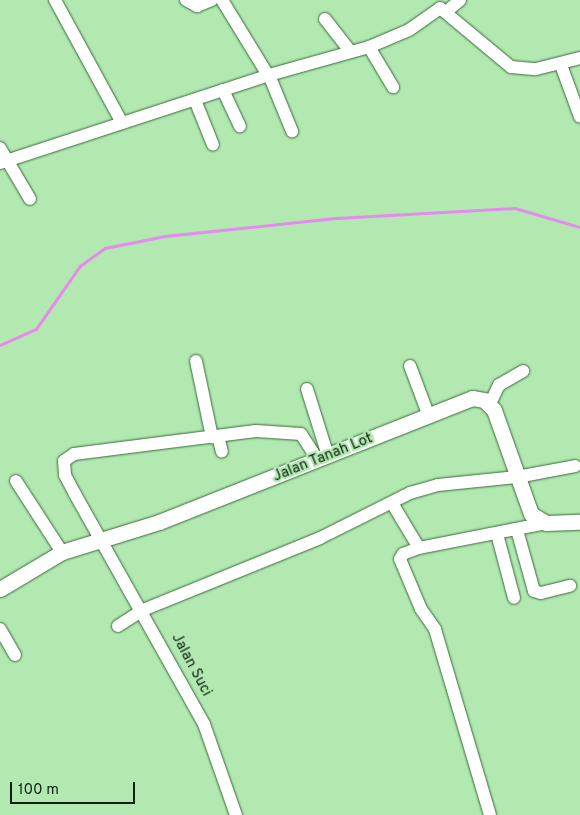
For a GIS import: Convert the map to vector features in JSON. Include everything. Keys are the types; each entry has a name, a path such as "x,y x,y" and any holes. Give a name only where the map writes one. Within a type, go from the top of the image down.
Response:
{"main road":[{"name":"Jalan Tanah Lot","path":"0,589 62,552 102,538 159,522 472,398 490,404"},
{"path":"490,404 526,506 546,523 580,522"}],"street":[{"path":"55,0 121,122"},
{"path":"186,0 197,6 212,0"},
{"path":"222,0 268,75 292,131"},
{"path":"30,199 3,157 195,100 268,75 369,47 409,30 437,7 460,0"},
{"path":"437,7 503,63 523,69 561,65 580,58"},
{"path":"325,19 350,51"},
{"path":"369,47 393,87"},
{"path":"561,65 580,117"},
{"path":"223,90 240,126"},
{"path":"195,100 213,144"},
{"path":"196,361 215,437 222,452"},
{"path":"410,366 428,414"},
{"path":"490,404 499,385 523,371"},
{"path":"306,389 323,458"},
{"path":"215,437 256,431 301,434 323,458"},
{"name":"Jalan Suci","path":"215,437 67,455 65,475 143,610 204,724 236,815"},
{"path":"118,626 143,610 320,538 392,503 438,485 516,477 575,466"},
{"path":"16,482 62,552"},
{"path":"392,503 419,548"},
{"path":"490,815 435,628 421,610 400,559 403,554 419,548 546,523"},
{"path":"517,530 534,590 540,593 570,586"},
{"path":"497,534 514,598"},
{"path":"0,629 16,655"}],"waterway":[{"path":"0,345 36,329 80,266 105,248 165,236 337,218 515,208 580,227"}]}
